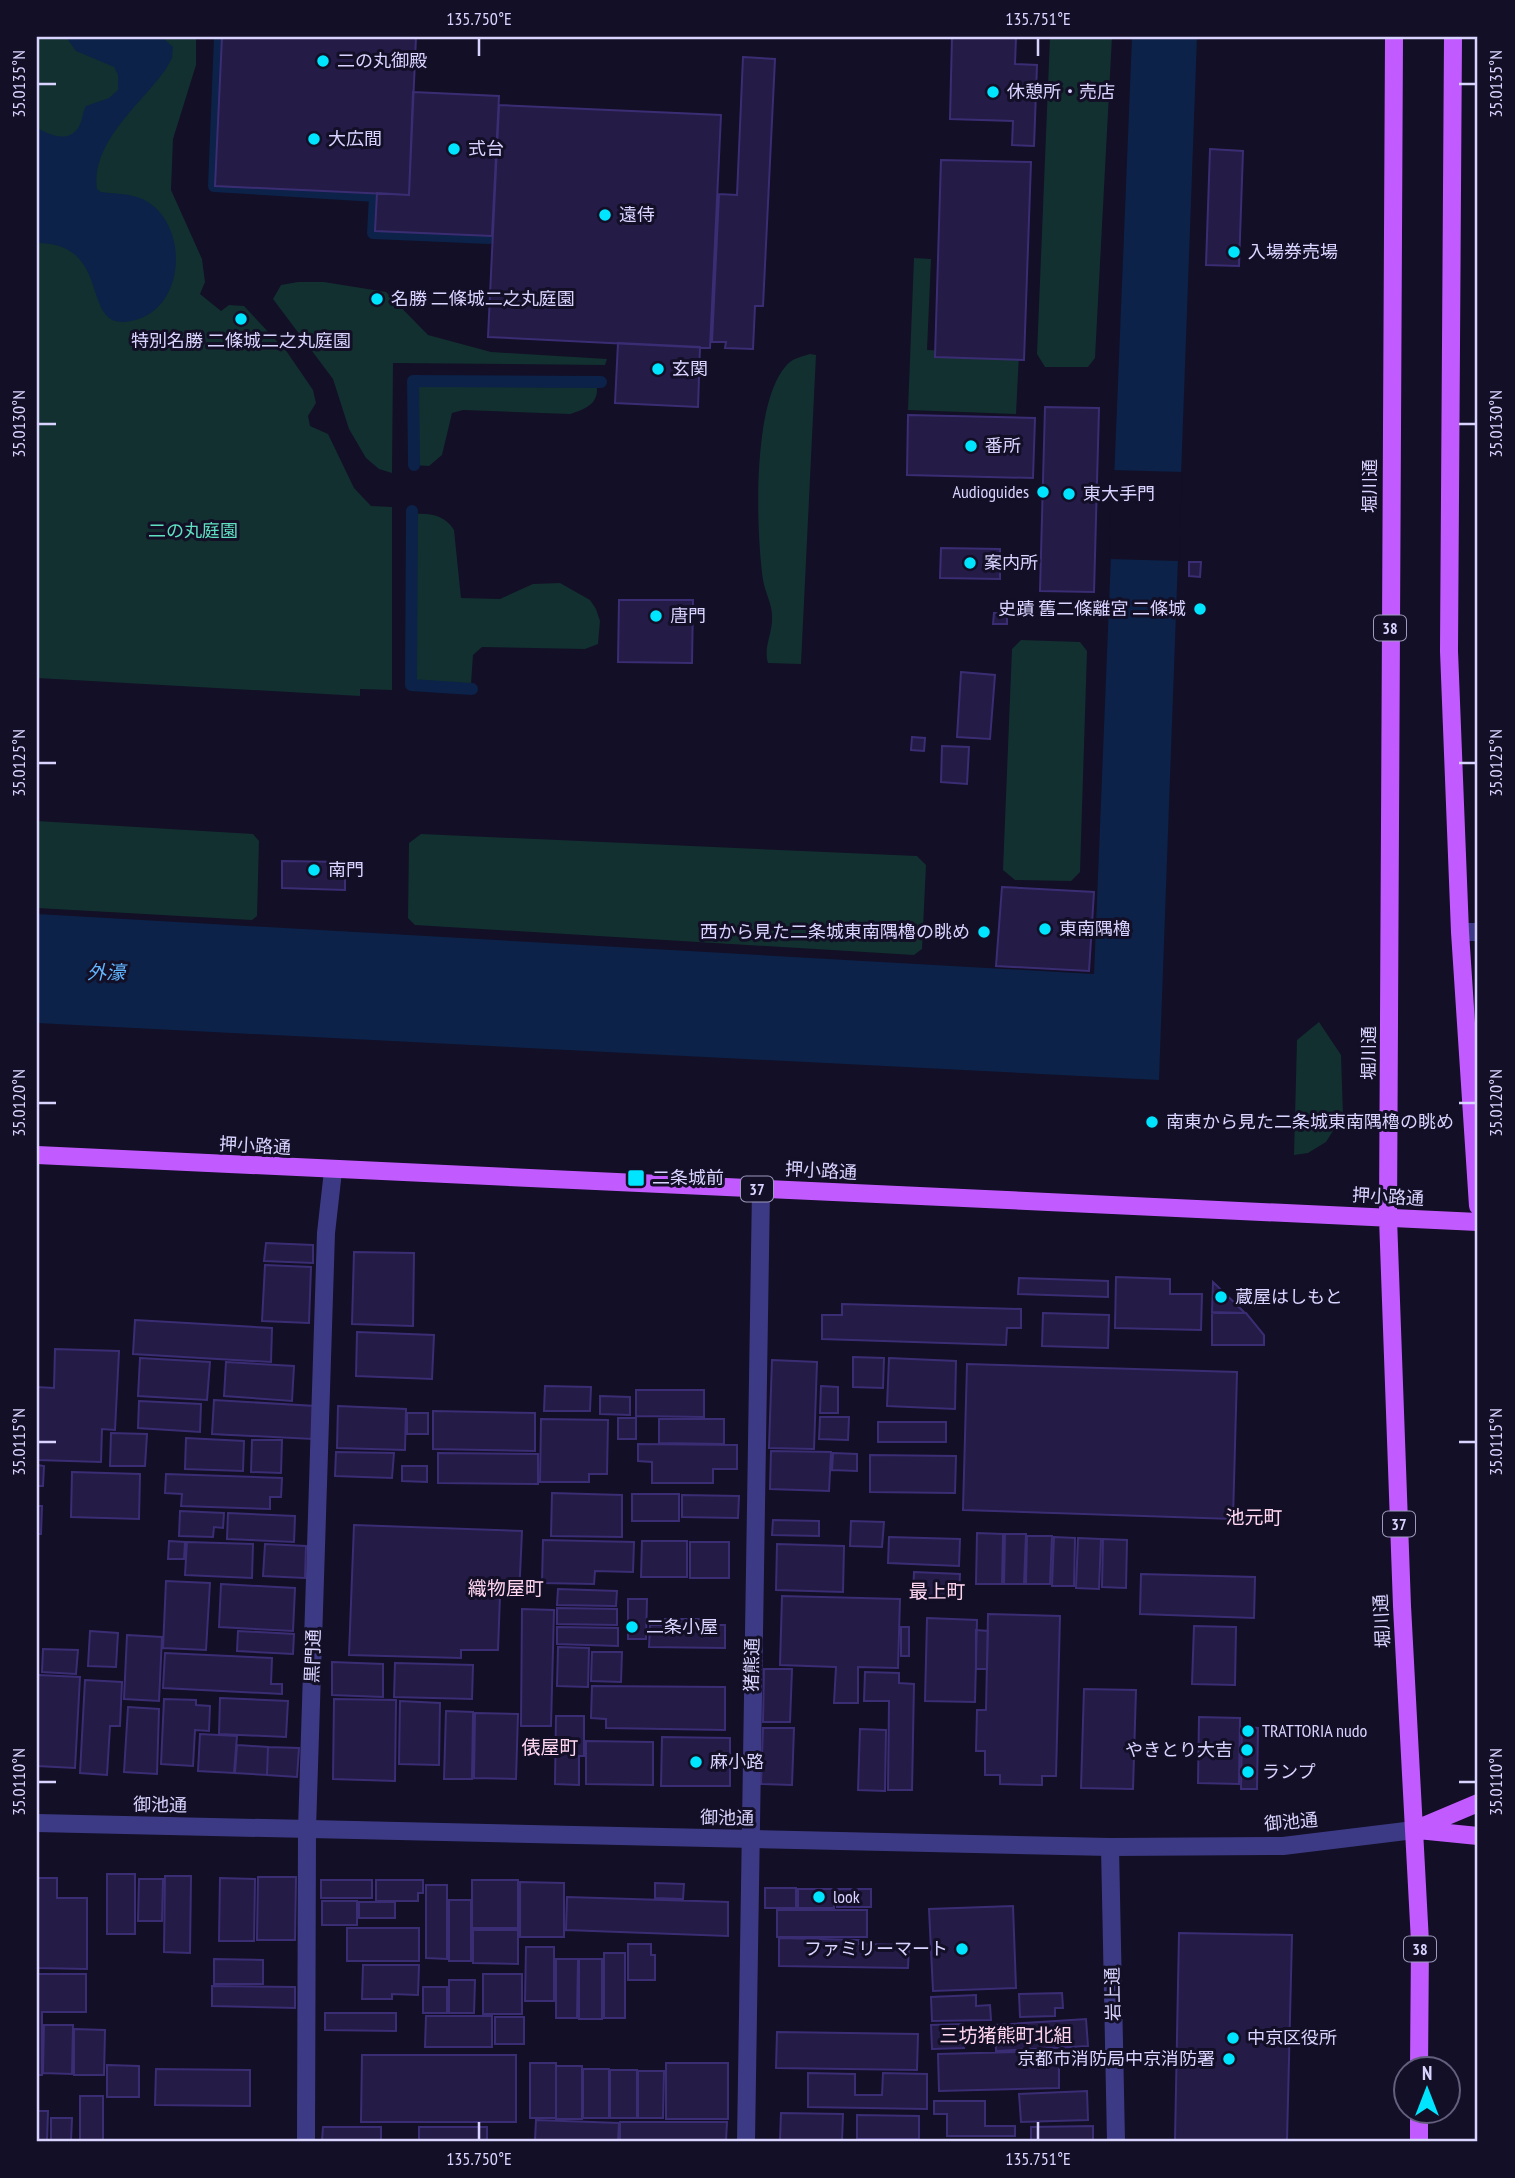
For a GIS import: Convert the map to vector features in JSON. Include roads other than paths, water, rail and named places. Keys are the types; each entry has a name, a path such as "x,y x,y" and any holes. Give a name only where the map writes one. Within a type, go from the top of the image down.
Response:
{"main road":[{"name":"堀川通","path":"1394,37 1388,1218 1402,1606 1420,1942 1419,2056"},
{"path":"1453,37 1448,651 1469,932 1478,1206"},
{"name":"押小路通","path":"37,1155 333,1171 1478,1222"},
{"name":"御池通","path":"1415,1830 1478,1803"},
{"name":"御池通","path":"1415,1830 1478,1836"}],"street":[{"name":"黒門通","path":"306,2141 307,1829 326,1246 333,1171"},
{"name":"猪熊通","path":"746,2141 761,1189"},
{"name":"御池通","path":"37,1823 1111,1847 1283,1846 1415,1830"},
{"name":"岩上通","path":"1111,1847 1116,2141"}],"water":[{"path":"66,37 162,37 173,47 172,58 166,69 109,140 97,172 97,189 101,192 137,197 148,202 162,214 171,231 176,268 171,286 162,302 149,314 131,321 115,321 105,313 87,271 77,257 61,247 37,243 37,128 53,135 74,133 80,125 86,106 109,98 118,90 118,75 114,67 76,51"},
{"name":"外濠","path":"1132,37 1197,37 1159,1080 37,1023 37,914 1094,974"}],"waterway":[{"path":"220,37 214,186 375,196 373,233 489,238"},
{"path":"414,465 413,381 601,382"},
{"path":"412,511 411,685 472,689"}],"place":[{"name":"二の丸御殿","path":"323,61"},
{"name":"休憩所・売店","path":"993,92"},
{"name":"大広間","path":"314,139"},
{"name":"式台","path":"454,149"},
{"name":"遠侍","path":"605,215"},
{"name":"入場券売場","path":"1234,252"},
{"name":"名勝 二條城二之丸庭園","path":"377,299"},
{"name":"特別名勝 二條城二之丸庭園","path":"241,319"},
{"name":"玄関","path":"658,369"},
{"name":"番所","path":"971,446"},
{"name":"Audioguides","path":"1043,492"},
{"name":"東大手門","path":"1069,494"},
{"name":"案内所","path":"970,563"},
{"name":"史蹟 舊二條離宮 二條城","path":"1200,609"},
{"name":"唐門","path":"656,616"},
{"name":"南門","path":"314,870"},
{"name":"東南隅櫓","path":"1045,929"},
{"name":"西から見た二条城東南隅櫓の眺め","path":"984,932"},
{"name":"南東から見た二条城東南隅櫓の眺め","path":"1152,1122"},
{"name":"二条城前","path":"636,1178"},
{"name":"蔵屋はしもと","path":"1221,1297"},
{"name":"二条小屋","path":"632,1627"},
{"name":"TRATTORIA nudo","path":"1248,1731"},
{"name":"やきとり大吉","path":"1247,1750"},
{"name":"麻小路","path":"696,1762"},
{"name":"ランプ","path":"1248,1772"},
{"name":"look","path":"819,1897"},
{"name":"ファミリーマート","path":"962,1949"},
{"name":"中京区役所","path":"1233,2038"},
{"name":"京都市消防局中京消防署","path":"1229,2059"}],"district":[{"name":"池元町","path":"1254,1517"},
{"name":"織物屋町","path":"506,1588"},
{"name":"最上町","path":"937,1591"},
{"name":"俵屋町","path":"550,1747"},
{"name":"三坊猪熊町北組","path":"1006,2035"}],"park label":[{"name":"二の丸庭園","path":"193,531"}]}
